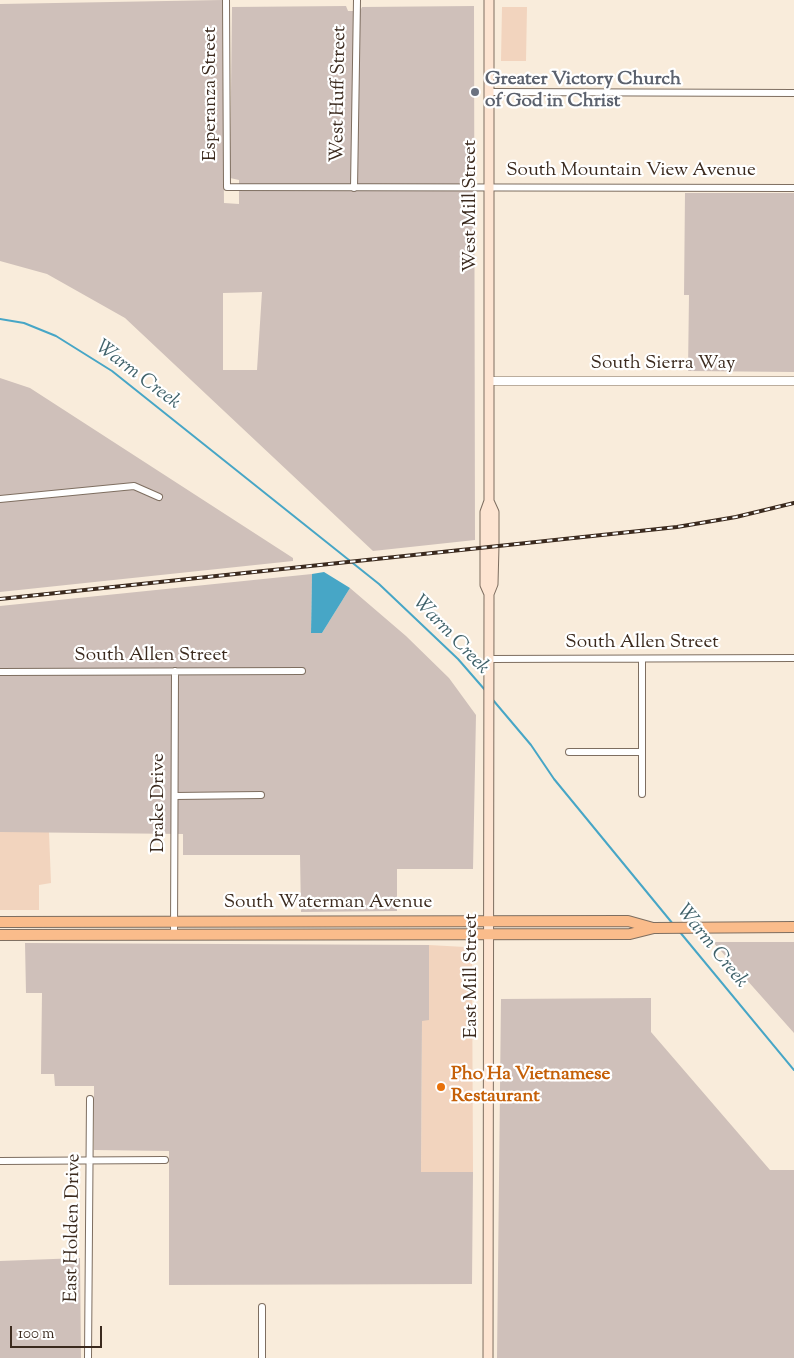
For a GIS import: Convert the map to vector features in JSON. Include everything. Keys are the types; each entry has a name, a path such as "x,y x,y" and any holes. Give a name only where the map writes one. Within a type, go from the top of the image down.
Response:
{"main road":[{"name":"West Mill Street","path":"489,0 489,381"},
{"name":"East Mill Street","path":"488,1358 489,594 493,584 494,538 494,512 488,501 489,381"},
{"name":"South Waterman Avenue","path":"0,922 628,921 654,928"},
{"path":"558,934 568,927 626,927 628,921"},
{"path":"0,930 30,928 33,922"},
{"name":"South Waterman Avenue","path":"0,935 630,934 654,928 794,927"}],"street":[{"name":"Esperanza Street","path":"226,0 227,187"},
{"name":"West Huff Street","path":"354,188 357,0"},
{"path":"489,92 794,93"},
{"name":"South Mountain View Avenue","path":"227,187 448,189 488,187 794,188"},
{"name":"South Sierra Way","path":"489,381 794,381"},
{"path":"0,500 134,486 159,497"},
{"name":"South Allen Street","path":"490,659 794,658"},
{"path":"642,659 642,794"},
{"name":"Drake Drive","path":"174,935 175,671"},
{"name":"South Allen Street","path":"0,672 302,671"},
{"path":"569,752 642,752"},
{"path":"175,796 261,795"},
{"name":"East Holden Drive","path":"88,1358 90,1099"},
{"path":"0,1161 165,1160"},
{"path":"262,1307 262,1358"}],"shaded area":[{"path":"222,0 224,203 239,204 239,180 230,178 232,7 346,6 348,11 360,11 362,7 474,6 475,540 373,551 125,318 47,274 0,261 0,4","holes":["262,292 257,370 223,370 223,293"]},
{"path":"502,7 527,7 526,61 501,61"},
{"path":"685,193 794,193 794,372 688,371 689,295 684,295"},
{"path":"0,378 30,388 293,558 293,561 0,592"},
{"path":"312,574 311,632 322,633 350,588 406,636 449,678 476,715 473,869 397,869 397,911 301,912 300,855 183,855 183,834 0,832 0,606"},
{"path":"0,832 49,832 51,883 39,885 39,910 0,910"},
{"path":"713,942 794,942 794,1033"},
{"path":"25,943 429,945 429,1020 422,1021 421,1172 473,1172 472,1284 169,1285 169,1151 94,1150 94,1086 55,1086 54,1074 41,1074 42,993 26,993"},
{"path":"429,945 465,947 472,954 473,1172 421,1172 422,1020 429,1019"},
{"path":"651,998 651,1032 770,1170 794,1170 794,1358 497,1358 501,999"},
{"path":"80,1258 81,1358 0,1358 0,1261"}],"water":[{"path":"324,572 350,588 322,633 311,633 312,574"}],"waterway":[{"name":"Warm Creek","path":"0,319 24,323 56,336 112,371 379,584 458,659 485,690"},
{"name":"Warm Creek","path":"493,700 531,745 554,779 673,924"},
{"name":"Warm Creek","path":"679,931 794,1070"}],"railway":[{"path":"0,599 677,527 736,517 794,503"}],"place":[{"name":"Greater Victory Church of God in Christ","path":"475,92"},
{"name":"Pho Ha Vietnamese Restaurant","path":"441,1087"}]}
